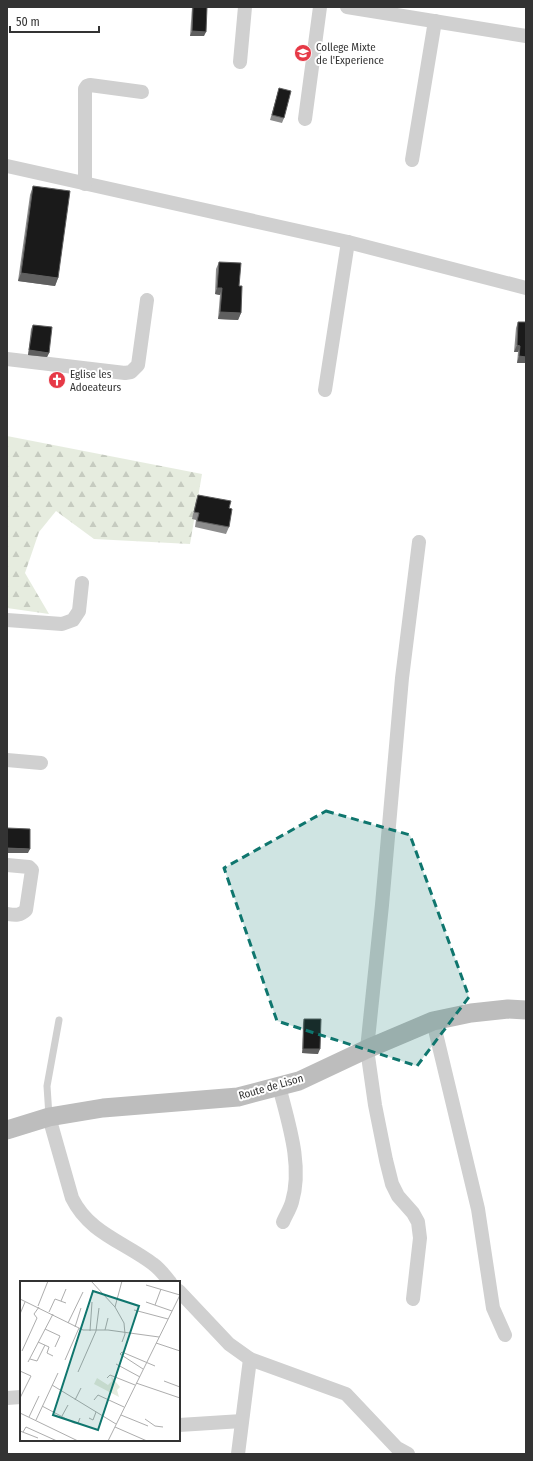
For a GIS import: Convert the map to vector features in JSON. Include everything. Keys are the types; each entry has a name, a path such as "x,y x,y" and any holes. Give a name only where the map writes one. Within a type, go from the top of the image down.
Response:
{"street":[{"path":"240,62 245,7"},
{"path":"305,119 320,7"},
{"path":"347,7 526,36"},
{"path":"412,160 435,21"},
{"path":"85,184 85,89 90,85 142,92"},
{"path":"7,166 348,242 526,288"},
{"path":"325,390 348,242"},
{"path":"7,359 118,373 131,372 138,365 147,300"},
{"path":"414,1299 420,1238 418,1222 413,1213 398,1196 392,1184 375,1105 367,1049 382,905 402,678 419,542"},
{"path":"7,620 62,624 73,620 79,612 82,583"},
{"path":"7,760 41,763"},
{"path":"7,865 29,867 32,870 26,910 19,915 7,914"},
{"name":"Route de Lison","path":"7,1130 49,1117 104,1108 238,1097 299,1081 367,1049 433,1021 471,1013 508,1009 526,1010"},
{"path":"433,1021 478,1210 493,1308 505,1335"},
{"path":"278,1086 292,1135 296,1170 292,1201 284,1222"},
{"path":"49,1117 72,1198 78,1210 95,1227 154,1265 169,1281"},
{"path":"180,1292 229,1344 250,1359 346,1394 397,1448 408,1454"},
{"path":"238,1454 250,1359"},
{"path":"7,1398 20,1397"},
{"path":"180,1425 242,1421"}],"lane":[{"path":"49,1117 47,1086 59,1020"}],"highlighted area":[{"path":"326,811 410,835 469,997 417,1066 277,1021 224,868"}],"green space":[{"path":"7,436 202,474 190,544 94,539 56,511 39,532 25,573 49,614 7,608"}],"building":[{"path":"193,7 207,7 206,32 192,31"},
{"path":"279,88 291,91 284,118 272,115"},
{"path":"33,186 70,191 58,278 21,273"},
{"path":"219,262 241,263 239,286 242,286 241,313 220,312 222,288 217,288"},
{"path":"518,322 526,322 526,357 519,356 520,346 517,345"},
{"path":"33,325 52,327 49,353 29,350"},
{"path":"198,495 231,501 229,508 232,509 229,527 197,521 199,513 194,512"},
{"path":"7,828 30,829 30,849 7,848"},
{"path":"304,1019 321,1019 320,1049 303,1049"}],"place":[{"name":"College Mixte de l'Experience","path":"303,53"},
{"name":"Eglise les Adoeateurs","path":"57,380"}]}
